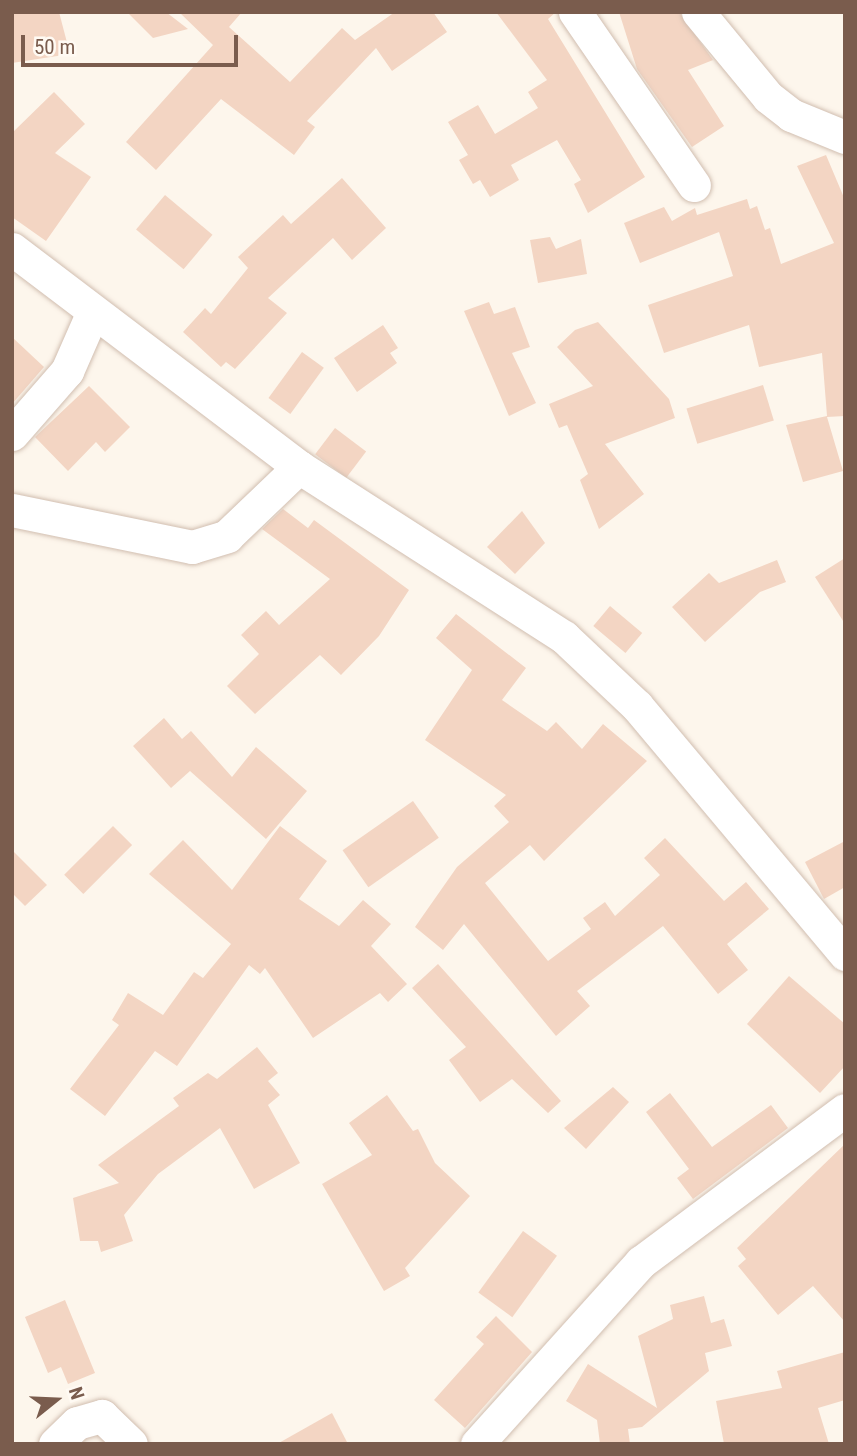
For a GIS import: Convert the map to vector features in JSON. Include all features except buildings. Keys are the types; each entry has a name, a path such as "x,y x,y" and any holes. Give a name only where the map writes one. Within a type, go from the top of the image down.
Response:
{"street":[{"path":"575,12 694,185"},
{"path":"698,12 768,97 791,115 845,137"},
{"path":"12,249 92,314 299,467 564,637 637,705 845,954"},
{"path":"12,434 67,371 92,314"},
{"path":"12,510 192,547 227,536 299,467"},
{"path":"477,1444 641,1262 845,1110"},
{"path":"55,1444 77,1423 102,1416 131,1444"}]}
